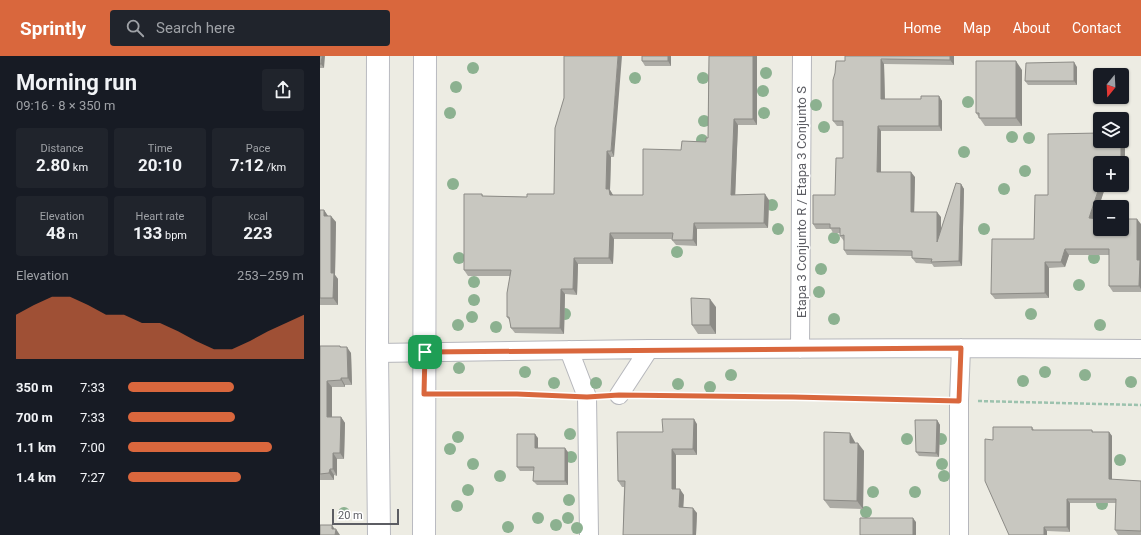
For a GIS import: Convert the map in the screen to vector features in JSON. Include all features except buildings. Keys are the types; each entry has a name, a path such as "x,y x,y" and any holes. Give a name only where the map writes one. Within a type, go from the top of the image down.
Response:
{"street":[{"path":"378,56 377,353 379,535"},
{"path":"424,535 425,56"},
{"name":"Etapa 3 Conjunto R / Etapa 3 Conjunto S","path":"800,349 802,56"},
{"path":"377,353 649,349 961,348 1141,350"},
{"path":"958,535 961,348"},
{"path":"619,395 649,349"},
{"path":"570,350 587,397 589,535"}],"path":[{"path":"424,394 517,394 587,397"},
{"path":"619,395 793,397 1141,405"}],"route":[{"path":"961,348 959,401 793,397 619,395 587,397 517,394 424,394 425,352 961,348"}]}
